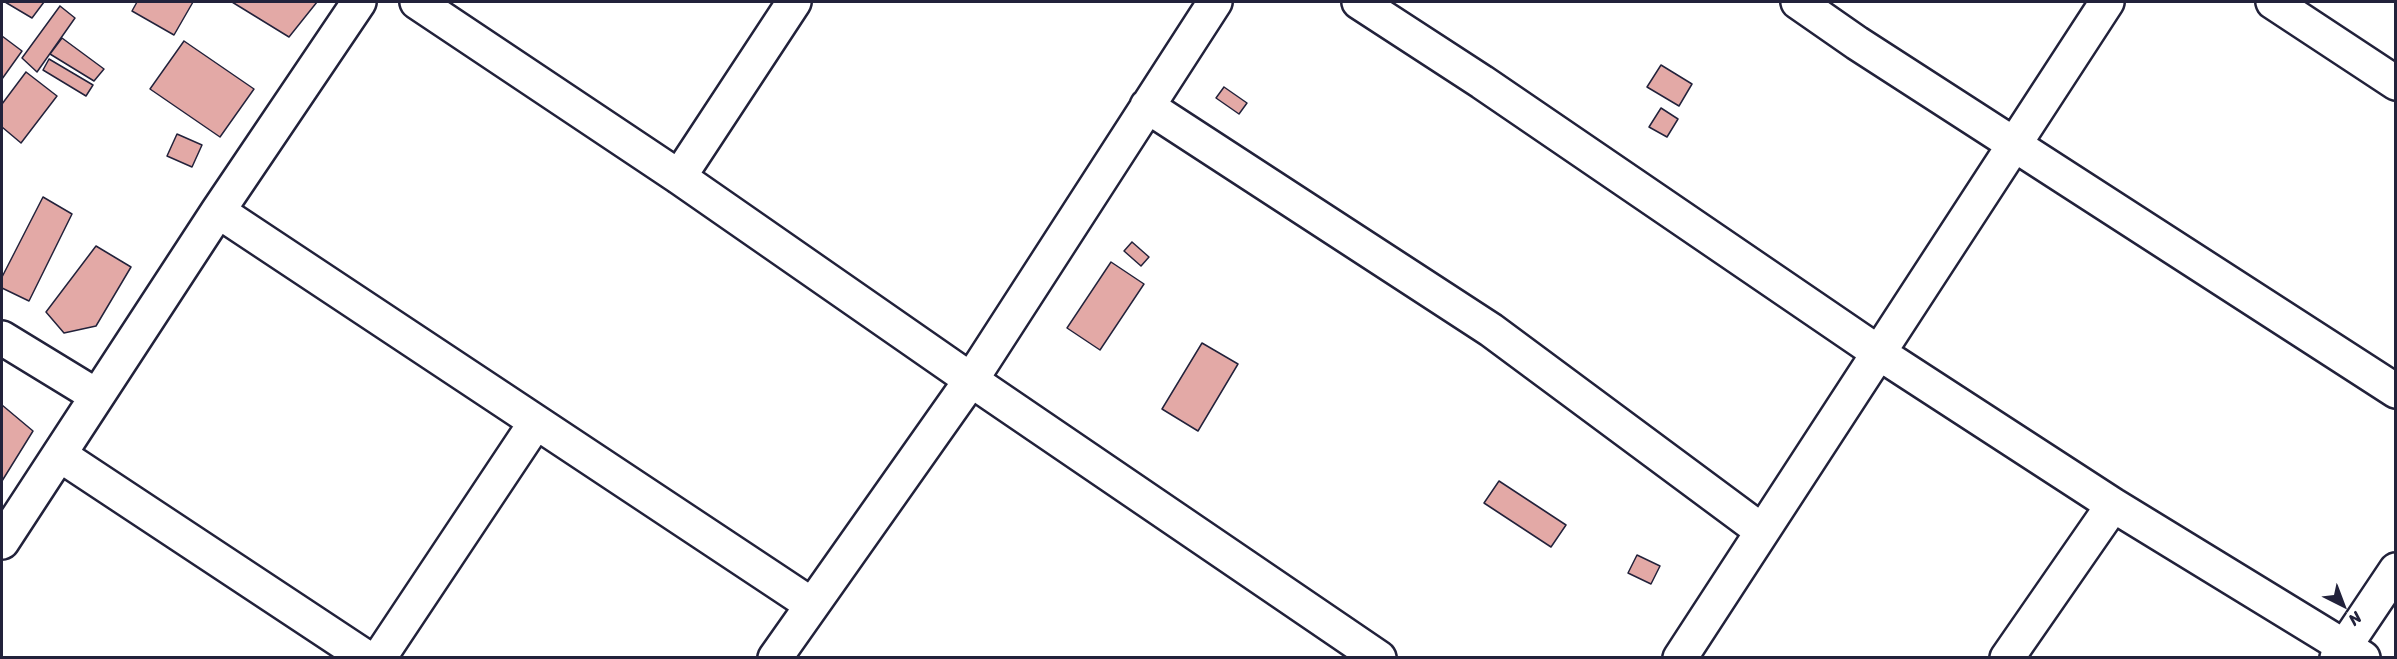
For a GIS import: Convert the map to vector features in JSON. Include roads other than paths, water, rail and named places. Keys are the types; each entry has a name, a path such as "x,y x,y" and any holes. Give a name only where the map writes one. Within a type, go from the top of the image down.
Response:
{"street":[{"path":"2,542 218,212 359,2"},
{"path":"417,2 679,177 971,380 1379,657"},
{"path":"679,177 794,2"},
{"path":"775,657 971,380 1215,2"},
{"path":"1359,2 1482,82 1878,353 2348,654 2396,570"},
{"path":"1798,2 1857,43 2396,391"},
{"path":"1680,657 2107,2"},
{"path":"2273,2 2396,83"},
{"path":"1147,106 1491,330 1762,531"},
{"path":"218,212 812,605"},
{"path":"2,338 97,396"},
{"path":"379,657 536,422"},
{"path":"60,455 367,657"},
{"path":"2007,657 2113,505"}]}
